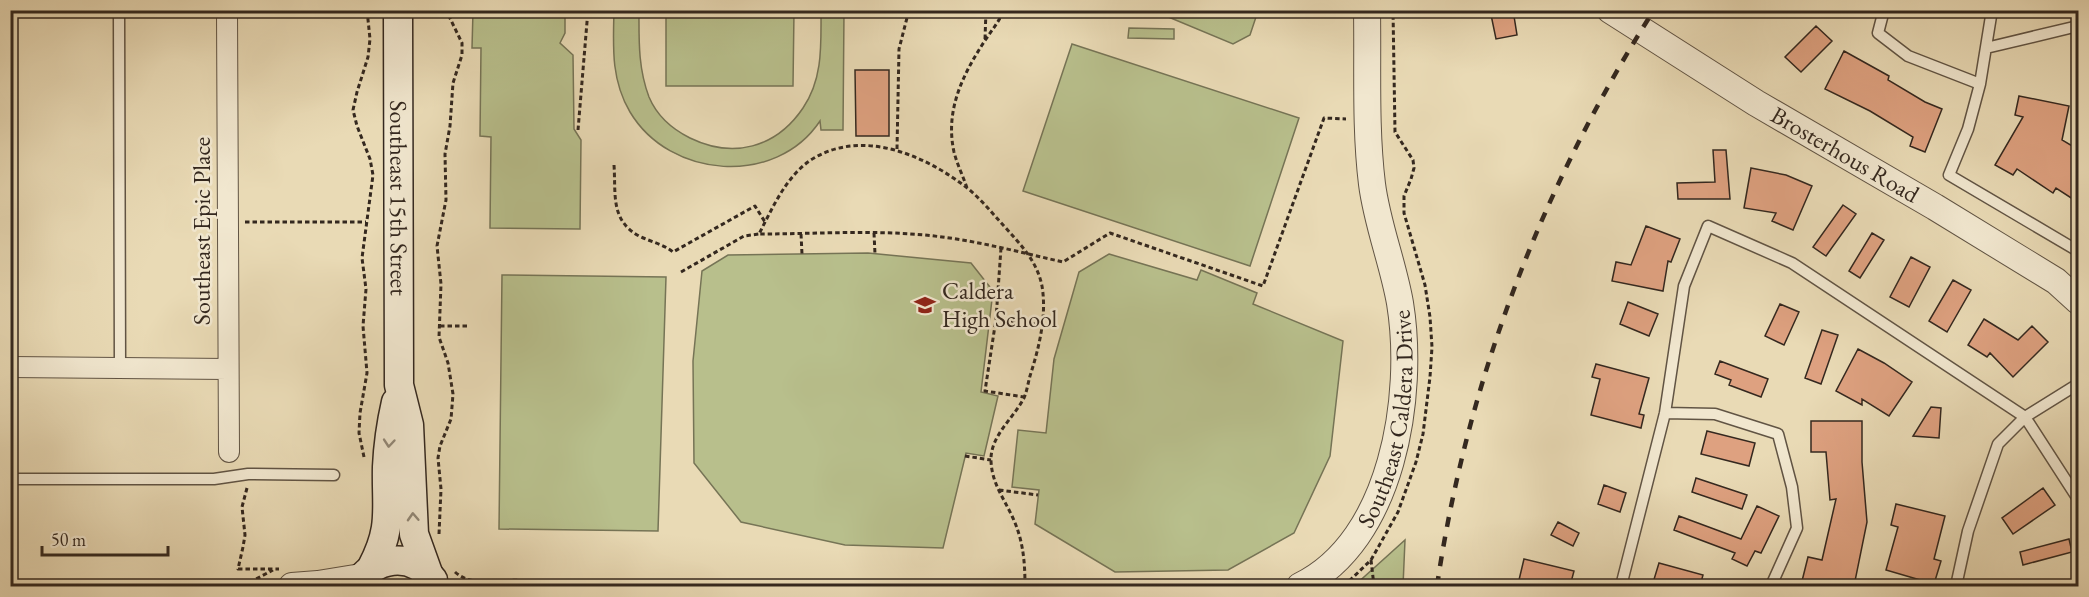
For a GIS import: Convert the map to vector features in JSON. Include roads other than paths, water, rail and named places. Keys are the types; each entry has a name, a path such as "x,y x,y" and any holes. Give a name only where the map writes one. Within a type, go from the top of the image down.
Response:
{"main road":[{"name":"Southeast 15th Street","path":"363,577 381,550 387,533 387,467 391,424 399,385 398,10"},
{"name":"Southeast 15th Street","path":"399,385 408,425 414,534 438,580"},
{"path":"363,577 386,561 401,561 416,565 438,580"}],"street":[{"name":"Southeast Epic Place","path":"227,10 229,452"},
{"name":"Southeast Caldera Drive","path":"1300,586 1314,580 1335,563 1352,543 1371,510 1383,482 1395,448 1401,417 1406,360 1404,335 1394,274 1372,185 1368,10"},
{"name":"Brosterhous Road","path":"1610,10 1755,103 1935,207 2056,281 2079,301"},
{"path":"10,367 228,369"},
{"path":"284,575 318,585 363,577"}],"lane":[{"path":"119,10 120,368"},
{"path":"1884,10 1878,33 1908,56 1980,84"},
{"path":"1992,10 1980,84 1968,129 1949,175 2079,251"},
{"path":"1986,48 2079,26"},
{"path":"1621,586 1665,413 1684,286 1708,226 1792,262 2025,417 2079,499"},
{"path":"1956,586 1968,531 1998,444 2025,417 2079,384"},
{"path":"1665,413 1715,414 1778,434 1792,487 1797,528 1771,586"},
{"path":"229,452 231,476"},
{"path":"10,479 214,479 248,474 334,476"}],"railway":[{"path":"1437,586 1450,510 1468,435 1489,360 1515,287 1544,215 1577,145 1654,10"}],"place":[{"name":"Caldera High School","path":"925,305"}]}
